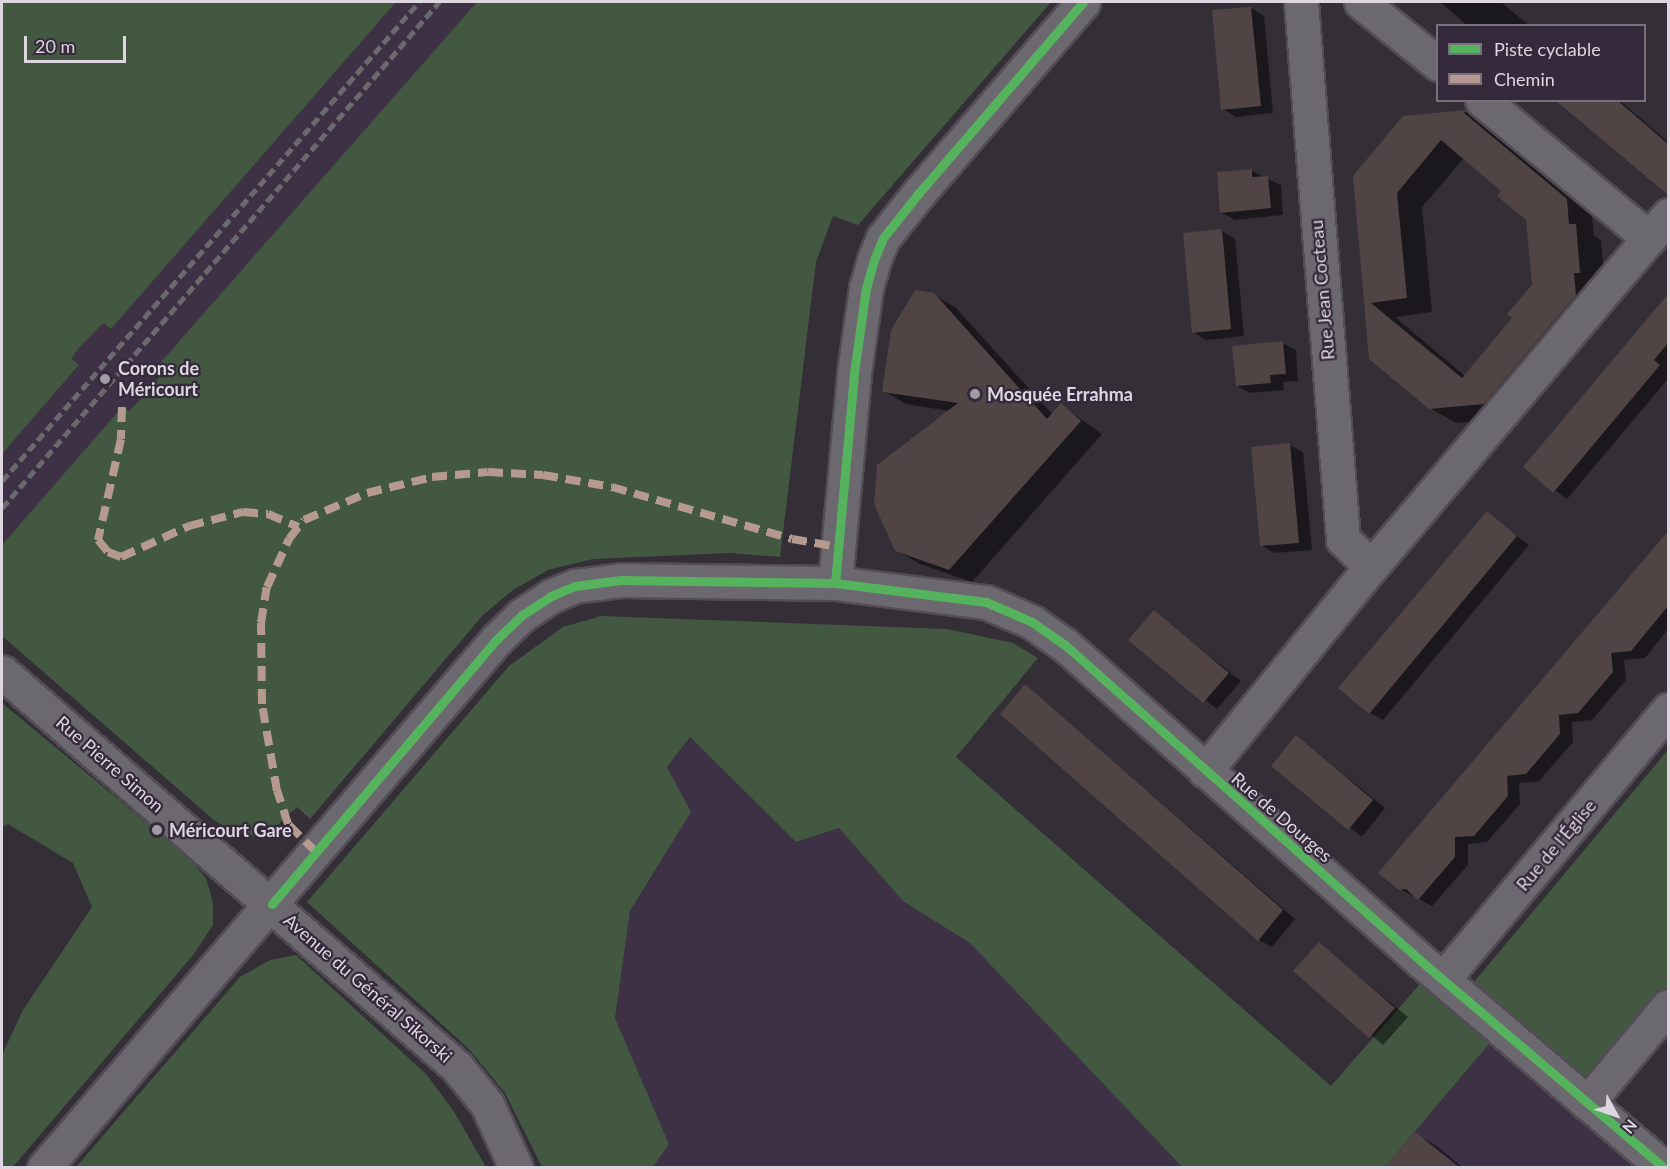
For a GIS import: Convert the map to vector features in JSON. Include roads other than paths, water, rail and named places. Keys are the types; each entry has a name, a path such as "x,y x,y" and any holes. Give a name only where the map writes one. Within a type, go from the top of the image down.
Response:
{"street":[{"path":"835,583 854,373 866,288 883,238 1083,2"},
{"name":"Rue Jean Cocteau","path":"1301,2 1343,539 1371,567"},
{"path":"1362,2 1436,63"},
{"path":"1205,771 1371,567 1659,227 1485,102"},
{"name":"Rue de Dourges","path":"44,1167 497,639 522,615 550,596 575,586 621,580 835,583 986,602 1032,622 1065,644 1205,771 1443,979 1664,1167"},
{"name":"Rue Pierre Simon","path":"2,672 272,904"},
{"name":"Rue de l'Église","path":"1443,979 1668,710"},
{"name":"Avenue du Général Sikorski","path":"272,904 457,1066 487,1104 516,1167"},
{"path":"1587,1103 1668,1005"}],"railway":[{"path":"2,481 419,2"},
{"path":"2,508 439,2"}],"place":[{"name":"Corons de Méricourt","path":"105,379"},
{"name":"Mosquée Errahma","path":"975,394"},
{"name":"Méricourt Gare","path":"157,830"}]}
